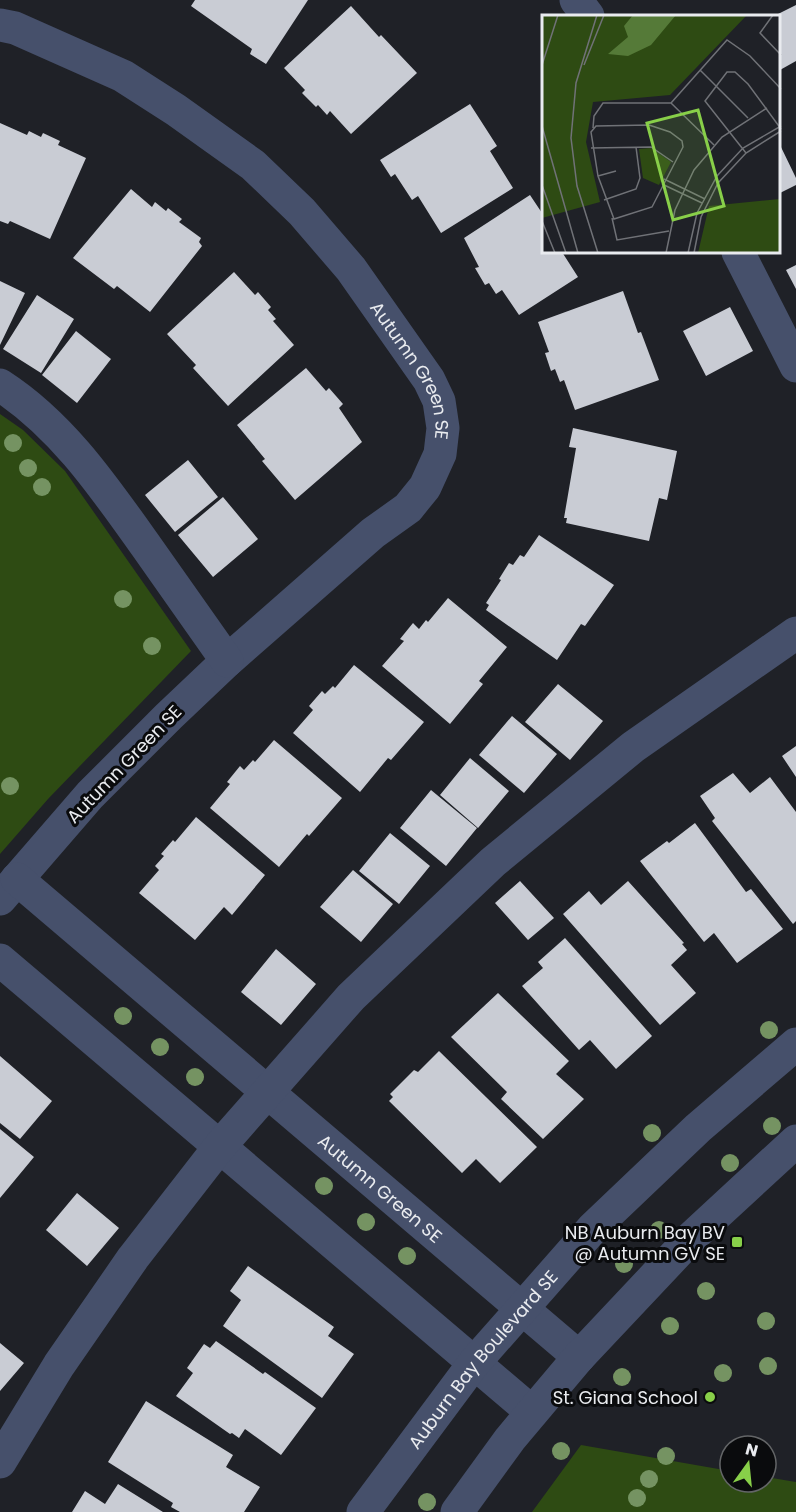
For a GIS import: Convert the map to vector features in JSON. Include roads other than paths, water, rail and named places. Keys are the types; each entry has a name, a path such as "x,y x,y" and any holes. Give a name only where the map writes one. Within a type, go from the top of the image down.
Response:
{"street":[{"path":"576,0 587,15"},
{"name":"Autumn Green SE","path":"0,25 25,33 123,76 176,110 253,165 302,212 351,269 429,380 439,400 443,428 440,454 425,487 408,508 373,533 227,661 90,795 8,889 266,1092 579,1357"},
{"path":"739,254 796,366"},
{"path":"0,385 16,395 67,441 115,502 227,661"},
{"path":"0,1462 60,1365 134,1258 220,1146 351,997 493,862 633,747 796,633"},
{"path":"0,960 532,1412"},
{"name":"Auburn Bay Boulevard SE","path":"363,1512 474,1363 593,1228 698,1128 796,1044"},
{"path":"457,1512 510,1439 579,1357 692,1237 796,1141"}],"place":[{"name":"NB Auburn Bay BV @ Autumn GV SE","path":"737,1242"},
{"name":"St. Giana School","path":"710,1397"}]}
